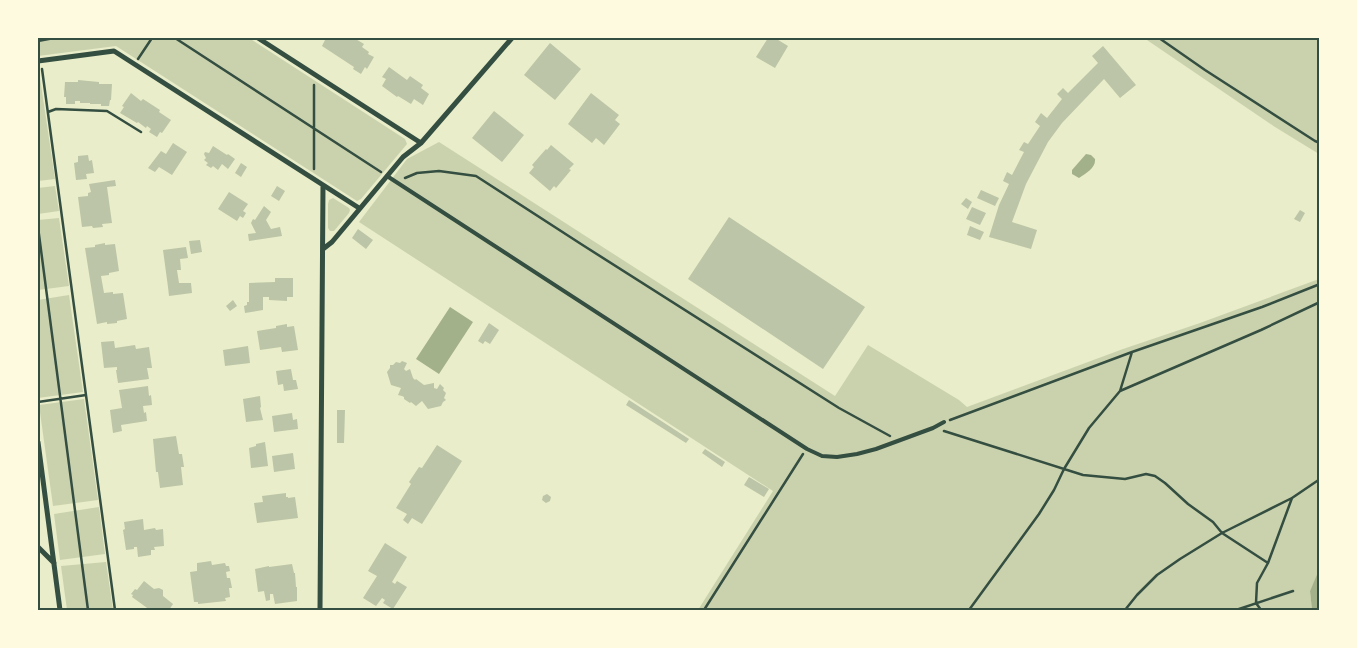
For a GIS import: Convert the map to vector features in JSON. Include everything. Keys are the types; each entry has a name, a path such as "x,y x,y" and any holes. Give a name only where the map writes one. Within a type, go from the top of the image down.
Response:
{"street":[{"path":"258,38 421,142"},
{"path":"322,249 332,242 387,176 421,142 512,38"},
{"path":"38,61 114,51 359,208"},
{"path":"320,610 324,185"},
{"path":"38,442 60,610"},
{"path":"38,547 54,564"}],"lane":[{"path":"387,176 806,449 822,456 837,458 857,454 933,428 944,422"}],"path":[{"path":"38,41 54,38"},
{"path":"135,64 152,38"},
{"path":"175,38 387,176"},
{"path":"1159,38 1205,70 1314,141 1320,143"},
{"path":"42,69 115,610"},
{"path":"314,81 314,178"},
{"path":"48,112 56,110 107,111 141,132"},
{"path":"397,182 417,173 439,171 476,176 839,408 898,440"},
{"path":"38,227 88,610"},
{"path":"944,422 1132,352 1262,308 1320,284"},
{"path":"1120,391 1262,330 1320,302"},
{"path":"969,610 1039,514 1089,428 1120,391 1132,352"},
{"path":"38,402 86,395"},
{"path":"933,428 1084,475 1124,479 1146,474 1155,476 1212,522 1222,533 1268,563"},
{"path":"704,610 806,449"},
{"path":"1125,610 1137,595 1158,575 1222,533 1292,498 1320,479"},
{"path":"1261,610 1256,603 1257,583 1268,563 1292,498"},
{"path":"1236,610 1293,592"}],"shaded area":[{"path":"38,38 249,38 405,139 407,144 361,199 357,201 116,46 38,56"},
{"path":"1144,38 1319,38 1319,154 1275,127"},
{"path":"38,71 55,179 38,181"},
{"path":"439,142 835,396 868,345 959,400 967,407 1319,279 1320,570 1310,591 1312,610 698,610 773,491 359,222 407,159"},
{"path":"1086,154 1091,155 1095,162 1090,170 1079,178 1072,174 1072,170"},
{"path":"55,186 59,211 38,214 38,188"},
{"path":"333,198 350,210 334,231 330,231 328,228 328,204 329,200"},
{"path":"59,218 69,286 38,290 38,220"},
{"path":"69,295 83,392 38,398 38,300"},
{"path":"450,307 473,322 439,374 416,359"},
{"path":"84,399 98,500 53,506 39,405"},
{"path":"99,507 105,554 60,560 54,514"},
{"path":"106,562 113,610 67,610 61,566"},
{"path":"1319,570 1319,610 1312,610 1310,591"}],"building":[{"path":"322,38 354,38 364,44 362,47 369,52 368,54 374,57 367,69 365,67 361,74 353,69 354,67 322,46 325,40"},
{"path":"768,38 775,38 788,46 775,68 756,57"},
{"path":"550,43 581,69 555,100 524,75"},
{"path":"1103,46 1136,85 1120,98 1104,79 1062,123 1048,142 1026,184 1012,222 1037,230 1031,249 989,237 999,205 1009,184 1003,181 1007,172 1012,175 1024,152 1019,150 1024,142 1028,144 1040,126 1035,122 1041,113 1047,118 1062,99 1057,94 1063,88 1068,93 1098,63 1092,56"},
{"path":"389,67 407,80 410,76 423,85 421,88 429,94 423,105 414,99 411,104 382,86 386,79 382,77"},
{"path":"78,80 99,82 99,84 112,84 109,106 80,103 80,101 75,101 75,104 66,104 66,97 64,97 65,82 78,82"},
{"path":"131,93 141,101 143,99 160,110 159,112 171,120 157,137 149,132 151,129 147,126 146,128 120,113 124,107 122,106"},
{"path":"591,93 619,115 615,120 620,124 604,145 596,138 592,143 568,124"},
{"path":"494,111 524,135 502,162 472,138"},
{"path":"173,143 187,152 172,175 159,167 155,172 148,168 161,151 166,154"},
{"path":"551,145 574,164 556,188 554,186 550,191 529,173 534,167 532,165"},
{"path":"213,146 235,159 228,169 222,164 218,170 213,166 211,168 206,165 208,163 204,160 206,158 204,154 205,152 209,153"},
{"path":"88,155 89,161 92,160 94,173 86,174 87,179 76,180 74,163 78,162 78,156"},
{"path":"241,163 247,167 241,177 235,173"},
{"path":"115,180 116,186 107,187 112,223 102,224 103,227 82,227 78,197 88,196 88,193 91,192 89,184"},
{"path":"277,186 285,191 279,201 271,196"},
{"path":"981,190 999,198 995,206 977,198"},
{"path":"229,192 248,204 243,211 246,213 243,218 240,216 237,221 218,209"},
{"path":"966,198 972,202 968,209 961,204"},
{"path":"264,206 271,212 266,220 271,229 280,227 282,236 249,241 248,234 256,233 251,223"},
{"path":"972,207 986,213 980,225 966,219"},
{"path":"1300,210 1305,213 1300,222 1294,219"},
{"path":"729,217 865,307 823,369 688,279"},
{"path":"970,226 984,232 980,240 967,235"},
{"path":"358,229 373,240 366,249 352,238"},
{"path":"200,240 202,252 191,254 189,241"},
{"path":"105,243 105,245 115,244 119,271 101,276 104,293 123,293 127,319 117,321 117,323 97,324 85,248"},
{"path":"186,247 188,258 180,259 181,270 177,270 179,283 191,283 192,293 169,296 163,250"},
{"path":"275,278 293,278 293,297 287,297 287,301 269,300 269,297 263,297 263,310 245,313 244,306 249,302 249,283 275,282"},
{"path":"233,300 237,306 230,311 226,306"},
{"path":"489,323 499,330 490,344 485,341 483,344 478,341"},
{"path":"287,324 287,327 294,326 298,350 282,352 281,347 260,350 257,331"},
{"path":"114,341 115,348 135,345 136,349 149,347 152,368 147,368 149,379 118,383 117,367 104,368 101,342"},
{"path":"248,346 250,363 225,366 223,350"},
{"path":"402,361 407,363 404,369 406,371 410,369 415,380 424,385 434,383 434,388 437,389 440,384 444,388 443,390 446,393 444,398 446,400 441,406 428,409 422,401 416,406 398,395 401,388 391,385 387,372 390,365"},
{"path":"291,369 293,380 296,380 298,389 284,391 283,384 278,385 276,371"},
{"path":"148,386 152,405 143,406 147,421 121,425 122,431 113,433 110,410 122,408 119,390"},
{"path":"260,396 263,420 246,422 243,399"},
{"path":"629,400 689,439 686,443 626,405"},
{"path":"337,410 345,410 344,443 337,443"},
{"path":"292,413 293,420 297,419 298,429 274,432 272,416"},
{"path":"176,436 179,454 182,454 184,467 181,467 183,485 160,488 158,472 156,472 153,439"},
{"path":"265,442 268,466 251,468 249,448"},
{"path":"437,445 462,461 422,524 412,518 408,524 403,520 407,514 396,508 411,484 409,482 419,467 422,468"},
{"path":"705,449 725,462 722,467 702,453"},
{"path":"293,453 295,469 274,472 272,456"},
{"path":"749,477 769,489 764,497 744,485"},
{"path":"286,493 288,498 295,497 298,518 257,523 254,503 263,502 262,496"},
{"path":"547,494 551,497 550,501 546,503 542,500 543,496"},
{"path":"143,519 144,530 163,529 164,546 154,547 155,550 151,550 151,555 138,557 137,547 126,550 123,530 125,529 124,522"},
{"path":"385,543 407,557 392,582 395,584 397,581 407,587 393,609 383,603 385,600 382,598 376,606 363,598 377,576 368,571"},
{"path":"211,561 212,565 225,563 226,566 229,566 230,571 226,572 227,578 230,578 232,588 229,588 230,597 225,598 226,601 198,604 198,602 194,602 190,572 197,571 197,563"},
{"path":"292,564 297,587 297,601 275,604 273,594 270,594 270,600 266,601 264,591 258,592 255,569"},
{"path":"144,581 154,589 159,588 163,590 163,596 173,604 169,610 150,610 132,597 133,595 131,594"}]}
